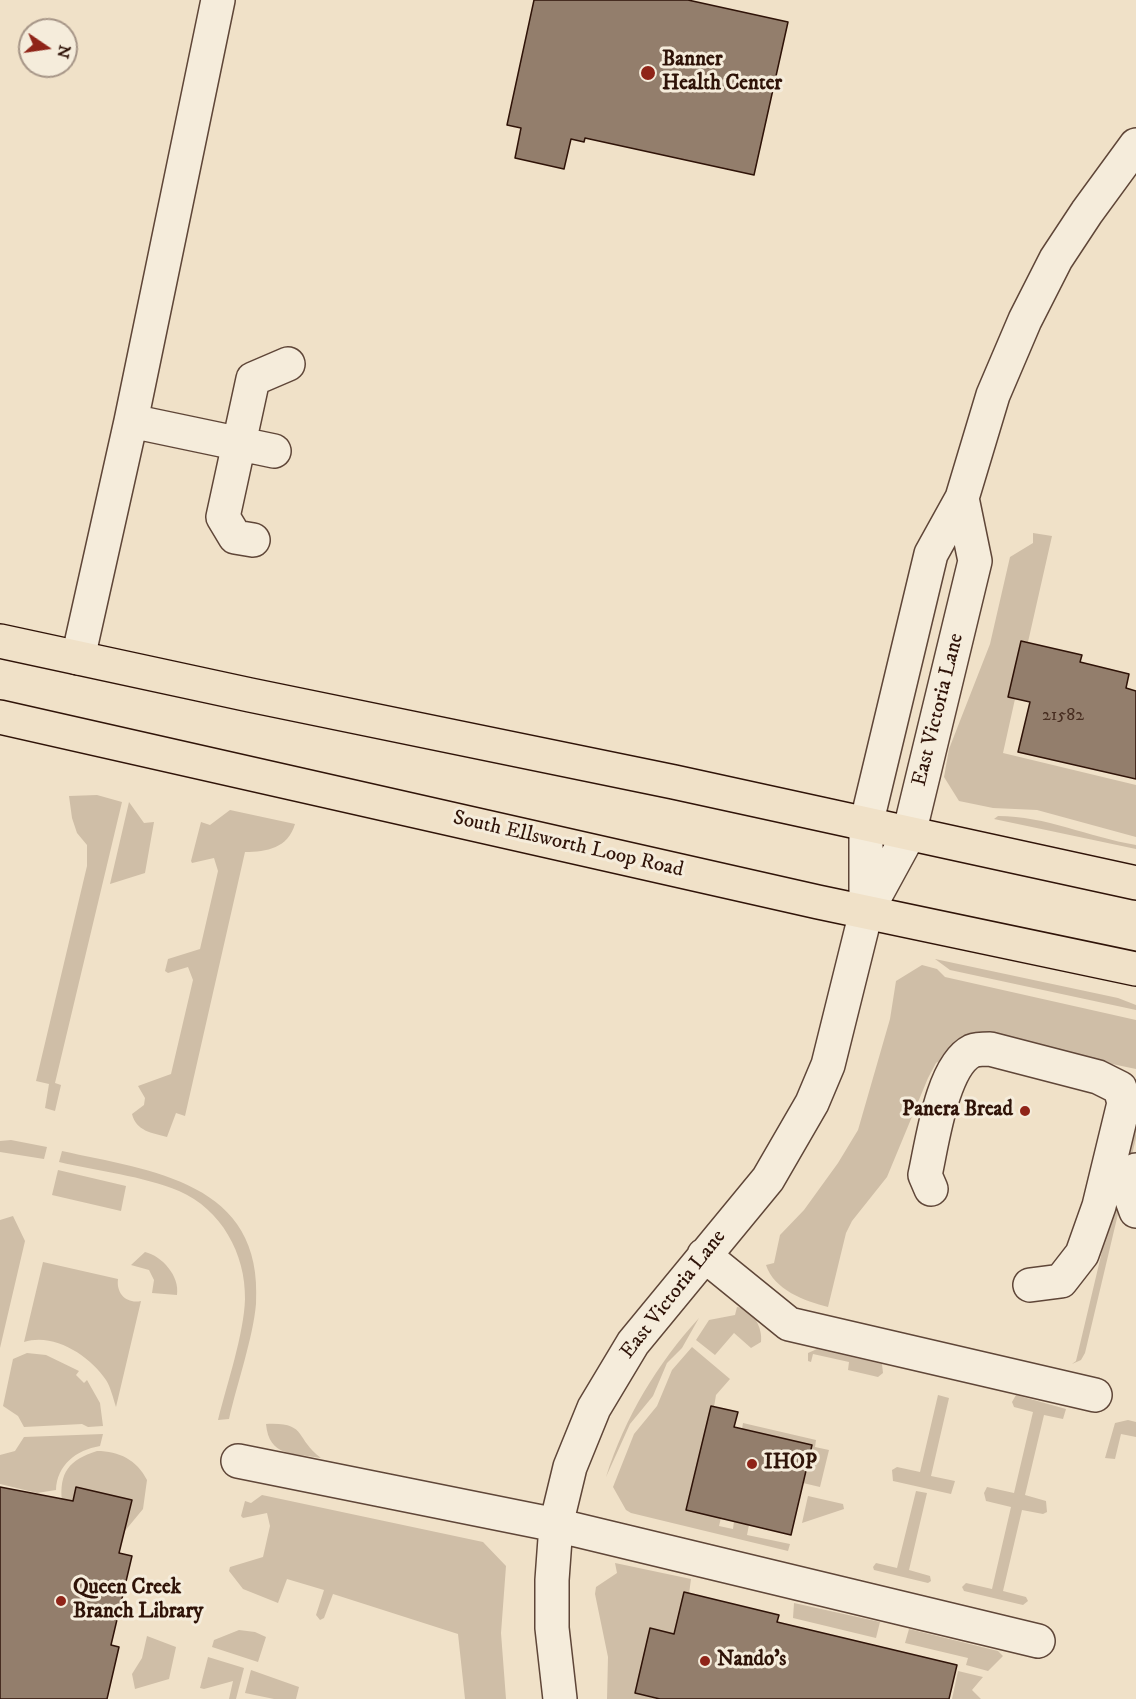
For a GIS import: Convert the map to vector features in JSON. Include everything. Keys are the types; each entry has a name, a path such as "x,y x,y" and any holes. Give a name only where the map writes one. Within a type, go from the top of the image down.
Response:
{"main road":[{"path":"0,641 662,780 1136,883"},
{"name":"South Ellsworth Loop Road","path":"0,717 866,912 1136,969"}],"street":[{"path":"78,658 131,421 218,0"},
{"name":"East Victoria Lane","path":"560,1699 552,1628 556,1525 570,1467 594,1408 633,1343 768,1179 794,1138 812,1103 828,1065 866,912 866,825 931,554 962,498 993,395 1025,320 1056,260 1087,212 1136,146"},
{"path":"253,540 235,537 223,517 253,379 288,364"},
{"path":"131,421 274,452"},
{"name":"East Victoria Lane","path":"866,912 909,834 975,561 962,498"},
{"path":"931,1189 924,1175 947,1083 958,1062 972,1051 990,1049 1098,1077 1120,1088 1124,1103 1099,1206 1082,1254 1061,1281 1030,1285"},
{"path":"1136,1170 1132,1200 1136,1211"},
{"path":"704,1255 789,1324 1095,1395"},
{"path":"238,1461 556,1525 1038,1641"}],"shaded area":[{"path":"1033,533 1052,536 1028,642 1021,641 1015,699 1003,753 1136,785 1136,837 1037,810 993,808 959,801 944,777 949,749 990,644 1010,557 1033,543"},
{"path":"97,795 122,802 55,1083 61,1085 55,1111 45,1108 49,1084 36,1081 87,866 87,845 77,833 69,796"},
{"path":"129,802 144,823 154,822 145,873 110,884"},
{"path":"230,810 295,824 292,832 276,847 245,852 185,1116 176,1113 167,1137 141,1128 132,1114 144,1105 145,1098 138,1086 171,1074 193,980 188,967 168,973 165,971 168,959 200,949 218,871 214,858 192,863 191,861 201,822 210,825"},
{"path":"998,816 1050,823 1136,845 1136,849 994,819"},
{"path":"935,959 1118,998 1136,1005 1136,1010 950,970"},
{"path":"922,965 937,969 945,977 1136,1020 1136,1069 978,1036 936,1063 887,1177 852,1221 846,1233 828,1307 800,1298 783,1288 770,1274 766,1265 774,1263 780,1235 804,1210 838,1163 858,1130 890,1019 896,981"},
{"path":"1136,1108 1136,1138 1085,1353 1081,1360 1072,1364 1076,1361"},
{"path":"11,1140 47,1147 44,1159 0,1152 0,1141"},
{"path":"62,1151 131,1166 165,1176 195,1189 222,1207 242,1231 254,1263 256,1304 248,1346 229,1419 218,1420 238,1343 245,1299 241,1266 228,1235 207,1209 179,1191 135,1178 59,1162"},
{"path":"58,1170 126,1186 121,1211 52,1195"},
{"path":"13,1216 25,1241 0,1348 0,1220"},
{"path":"145,1252 158,1258 173,1274 177,1295 152,1293 154,1280 149,1270 131,1265"},
{"path":"43,1262 118,1279 119,1289 124,1297 131,1301 141,1301 116,1407 106,1380 81,1355 59,1343 47,1340 24,1342"},
{"path":"737,1307 748,1311 756,1320 759,1325 761,1342 751,1348 734,1333 715,1355 696,1340 709,1320 735,1315"},
{"path":"699,1318 682,1348 667,1363 653,1396 630,1424 606,1477 623,1433 644,1392 669,1354"},
{"path":"692,1347 730,1379 716,1395 714,1407 711,1406 686,1509 721,1518 719,1526 733,1529 734,1521 749,1525 747,1535 790,1544 788,1551 631,1513 626,1510 613,1487 634,1434 657,1406 672,1370"},
{"path":"817,1349 882,1364 883,1373 878,1377 848,1370 849,1362 813,1354 811,1362 808,1361 808,1353"},
{"path":"27,1353 46,1355 79,1371 76,1375 84,1383 87,1380 100,1403 103,1426 88,1427 82,1424 24,1427 18,1416 3,1406 13,1359"},
{"path":"938,1395 949,1398 931,1476 955,1481 951,1494 893,1481 892,1470 897,1467 920,1472"},
{"path":"1016,1395 1066,1409 1063,1419 1044,1415 1025,1495 1046,1501 1047,1512 1043,1514 1022,1510 1003,1591 1026,1597 1028,1601 1023,1605 964,1591 962,1587 966,1583 992,1589 1011,1507 986,1501 984,1493 987,1487 1014,1493 1033,1412 1014,1407 1012,1402"},
{"path":"1128,1420 1136,1422 1136,1437 1121,1434 1115,1459 1105,1458 1115,1423"},
{"path":"743,1423 816,1440 815,1447 829,1450 820,1487 803,1483 812,1445 742,1429"},
{"path":"266,1424 279,1424 295,1429 321,1458 292,1454 277,1448 268,1435"},
{"path":"103,1434 100,1446 83,1451 69,1460 60,1473 56,1490 37,1493 0,1484 0,1455 15,1451 24,1437"},
{"path":"97,1451 105,1451 127,1458 138,1467 147,1480 143,1509 124,1532 131,1500 76,1488 71,1509 62,1502 62,1483 68,1469 79,1459"},
{"path":"916,1491 927,1493 909,1570 930,1576 931,1581 928,1583 874,1570 873,1567 876,1563 897,1568"},
{"path":"262,1495 483,1542 506,1566 501,1633 506,1699 465,1699 458,1634 333,1594 324,1618 320,1620 316,1615 324,1590 287,1579 278,1603 243,1589 229,1571 230,1567 263,1557 270,1526 267,1513 243,1518 241,1516 245,1501 251,1503"},
{"path":"808,1496 843,1504 844,1509 802,1523"},
{"path":"615,1563 691,1579 689,1594 684,1593 674,1634 650,1628 635,1693 657,1699 607,1699 608,1657 595,1594 596,1587 617,1573"},
{"path":"794,1603 880,1622 876,1638 793,1618"},
{"path":"909,1629 998,1651 1003,1656 988,1671 966,1665 968,1658 905,1643"},
{"path":"239,1630 255,1632 266,1637 258,1662 212,1647 214,1640"},
{"path":"147,1636 176,1647 169,1679 135,1689 132,1674 142,1658"},
{"path":"208,1657 244,1668 236,1699 229,1699 233,1681 204,1689 200,1688"},
{"path":"251,1670 299,1687 296,1699 274,1699 245,1693"},
{"path":"958,1671 983,1677 972,1690 981,1699 952,1699"}],"building":[{"name":"Banner Health Center","path":"534,0 688,0 788,22 754,175 585,138 584,142 571,139 564,169 515,158 521,128 507,125"},
{"path":"1021,641 1082,655 1080,662 1129,674 1126,688 1136,691 1136,779 1018,752 1030,702 1008,697"},
{"name":"IHOP","path":"711,1406 738,1412 734,1427 812,1445 791,1535 686,1510"},
{"name":"Queen Creek Branch Library","path":"0,1487 73,1501 76,1487 132,1500 119,1553 132,1556 111,1645 119,1647 107,1699 0,1699"},
{"path":"684,1592 779,1615 777,1622 957,1665 949,1699 660,1699 635,1693 650,1628 674,1634"}],"place":[{"name":"Banner Health Center","path":"648,73"},
{"name":"Panera Bread","path":"1025,1111"},
{"name":"IHOP","path":"752,1464"},
{"name":"Queen Creek Branch Library","path":"61,1601"},
{"name":"Nando's","path":"705,1661"}]}
